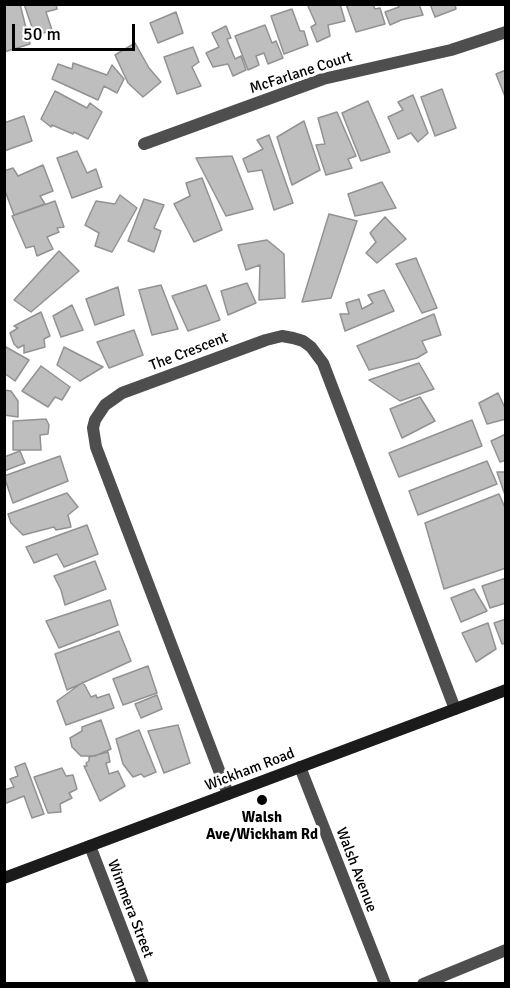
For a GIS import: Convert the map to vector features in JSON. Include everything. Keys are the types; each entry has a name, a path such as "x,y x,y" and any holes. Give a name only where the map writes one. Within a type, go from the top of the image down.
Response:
{"main road":[{"name":"Wickham Road","path":"4,878 506,690"}],"street":[{"name":"McFarlane Court","path":"144,144 322,79 451,50 506,32"},
{"name":"The Crescent","path":"228,794 93,437 95,420 105,405 112,398 133,389 282,336 303,340 311,347 323,363 455,709"},
{"name":"Walsh Avenue","path":"300,767 384,984"},
{"name":"Wimmera Street","path":"90,846 143,984"},
{"path":"423,984 506,950"}],"building":[{"path":"4,4 20,4 30,44 4,52"},
{"path":"24,4 56,4 57,9 46,12 52,30 35,36"},
{"path":"307,4 340,4 345,21 328,25 330,36 317,42 311,27 316,24"},
{"path":"346,4 373,4 375,9 380,8 385,24 356,32"},
{"path":"397,4 419,4 423,15 390,25 385,12 399,7"},
{"path":"430,4 455,4 456,9 435,17"},
{"path":"292,9 300,31 304,31 308,45 284,54 271,16"},
{"path":"176,12 183,33 158,43 150,23"},
{"path":"265,25 272,43 276,41 283,58 268,64 264,53 256,56 259,65 248,70 235,36"},
{"path":"226,26 231,38 227,39 235,59 241,56 246,70 233,76 228,64 213,67 206,53 219,47 212,33"},
{"path":"135,43 149,68 161,82 143,97 128,83 115,55"},
{"path":"193,47 199,62 192,67 201,86 177,94 164,57"},
{"path":"73,63 107,75 112,65 124,79 117,93 104,86 98,100 52,79 58,64 72,69"},
{"path":"506,70 506,99 496,74"},
{"path":"442,89 456,128 435,136 421,97"},
{"path":"55,91 87,108 90,103 102,112 88,139 74,132 73,134 52,125 51,127 41,119"},
{"path":"413,95 428,133 418,142 411,133 398,139 388,117 403,110 398,102"},
{"path":"368,101 390,152 361,161 342,113"},
{"path":"337,112 356,156 348,159 352,168 326,175 316,145 325,144 318,118"},
{"path":"24,116 32,141 4,151 4,123"},
{"path":"304,121 320,170 292,185 277,137"},
{"path":"269,135 293,203 274,210 262,170 248,172 243,159 263,149 257,140"},
{"path":"77,151 87,173 96,169 102,187 72,198 57,158"},
{"path":"232,156 253,209 226,216 196,158"},
{"path":"43,165 53,191 40,196 45,204 14,215 4,188 4,171 13,168 18,176"},
{"path":"202,178 222,230 194,242 174,204 190,196 186,183"},
{"path":"382,182 396,208 355,216 348,194"},
{"path":"120,195 137,208 112,252 95,246 99,233 85,225 96,201 115,204"},
{"path":"144,199 164,205 154,228 161,231 154,252 128,241"},
{"path":"55,201 64,227 57,228 59,232 47,237 53,249 37,256 34,246 26,248 12,216"},
{"path":"329,214 357,221 331,298 302,302"},
{"path":"385,217 406,239 377,263 366,253 376,242 370,233"},
{"path":"267,240 284,254 285,298 259,300 260,265 246,270 238,245"},
{"path":"59,251 79,271 31,312 14,300"},
{"path":"416,258 437,308 422,313 396,264"},
{"path":"247,283 256,303 228,315 221,291"},
{"path":"161,285 178,329 152,335 139,290"},
{"path":"206,285 220,320 188,331 172,296"},
{"path":"118,287 124,315 95,325 86,299"},
{"path":"384,290 394,311 345,331 340,314 349,314 346,303 359,299 362,309 373,303 368,295"},
{"path":"72,305 83,330 61,337 53,316"},
{"path":"41,312 50,336 44,339 45,347 24,353 24,345 18,348 10,333 18,328 14,326"},
{"path":"434,314 441,335 422,341 427,352 417,358 369,370 357,346"},
{"path":"134,330 143,355 109,368 97,342"},
{"path":"4,346 29,360 15,381 4,373"},
{"path":"64,347 103,367 80,381 57,365"},
{"path":"419,363 434,389 400,401 369,380"},
{"path":"41,366 70,387 62,400 55,397 48,407 22,391"},
{"path":"4,390 11,391 18,401 18,417 4,415"},
{"path":"498,393 506,410 506,419 487,424 479,403"},
{"path":"420,397 435,421 402,438 390,409"},
{"path":"46,419 49,425 48,434 40,435 41,450 13,450 13,421"},
{"path":"472,420 482,446 399,477 389,453"},
{"path":"506,434 506,460 500,462 491,441"},
{"path":"20,451 25,463 4,471 4,457"},
{"path":"60,456 68,481 13,503 4,476"},
{"path":"487,461 497,484 418,515 409,491"},
{"path":"497,472 506,472 506,498"},
{"path":"67,493 78,507 68,515 71,527 56,530 54,527 23,535 11,523 8,514"},
{"path":"499,494 506,510 506,568 444,589 425,523"},
{"path":"87,525 98,554 64,567 57,554 34,563 26,547"},
{"path":"95,561 106,589 65,605 54,576"},
{"path":"506,578 506,603 490,608 482,586"},
{"path":"474,589 487,611 461,622 451,598"},
{"path":"110,600 118,625 59,648 46,621"},
{"path":"506,619 506,643 502,644 494,623"},
{"path":"488,623 496,649 476,662 462,633"},
{"path":"119,631 131,661 67,690 55,654"},
{"path":"148,666 157,693 123,705 113,679"},
{"path":"83,682 91,697 96,695 97,698 109,694 114,708 66,725 57,701"},
{"path":"157,695 162,709 141,718 135,704"},
{"path":"101,720 111,749 95,756 81,756 72,747 70,738 82,731 82,727"},
{"path":"178,725 190,763 164,773 148,731"},
{"path":"139,730 156,772 144,777 141,774 133,777 123,764 116,739"},
{"path":"108,752 110,762 106,763 109,774 118,771 125,786 100,801 84,766 87,766 89,757"},
{"path":"25,763 44,814 32,818 24,796 4,804 4,790 14,787 10,779 18,776 15,767"},
{"path":"62,768 66,776 73,775 77,789 69,793 72,798 60,804 61,812 48,813 34,777"}],"place":[{"name":"Walsh Ave/Wickham Rd","path":"262,800"}]}
